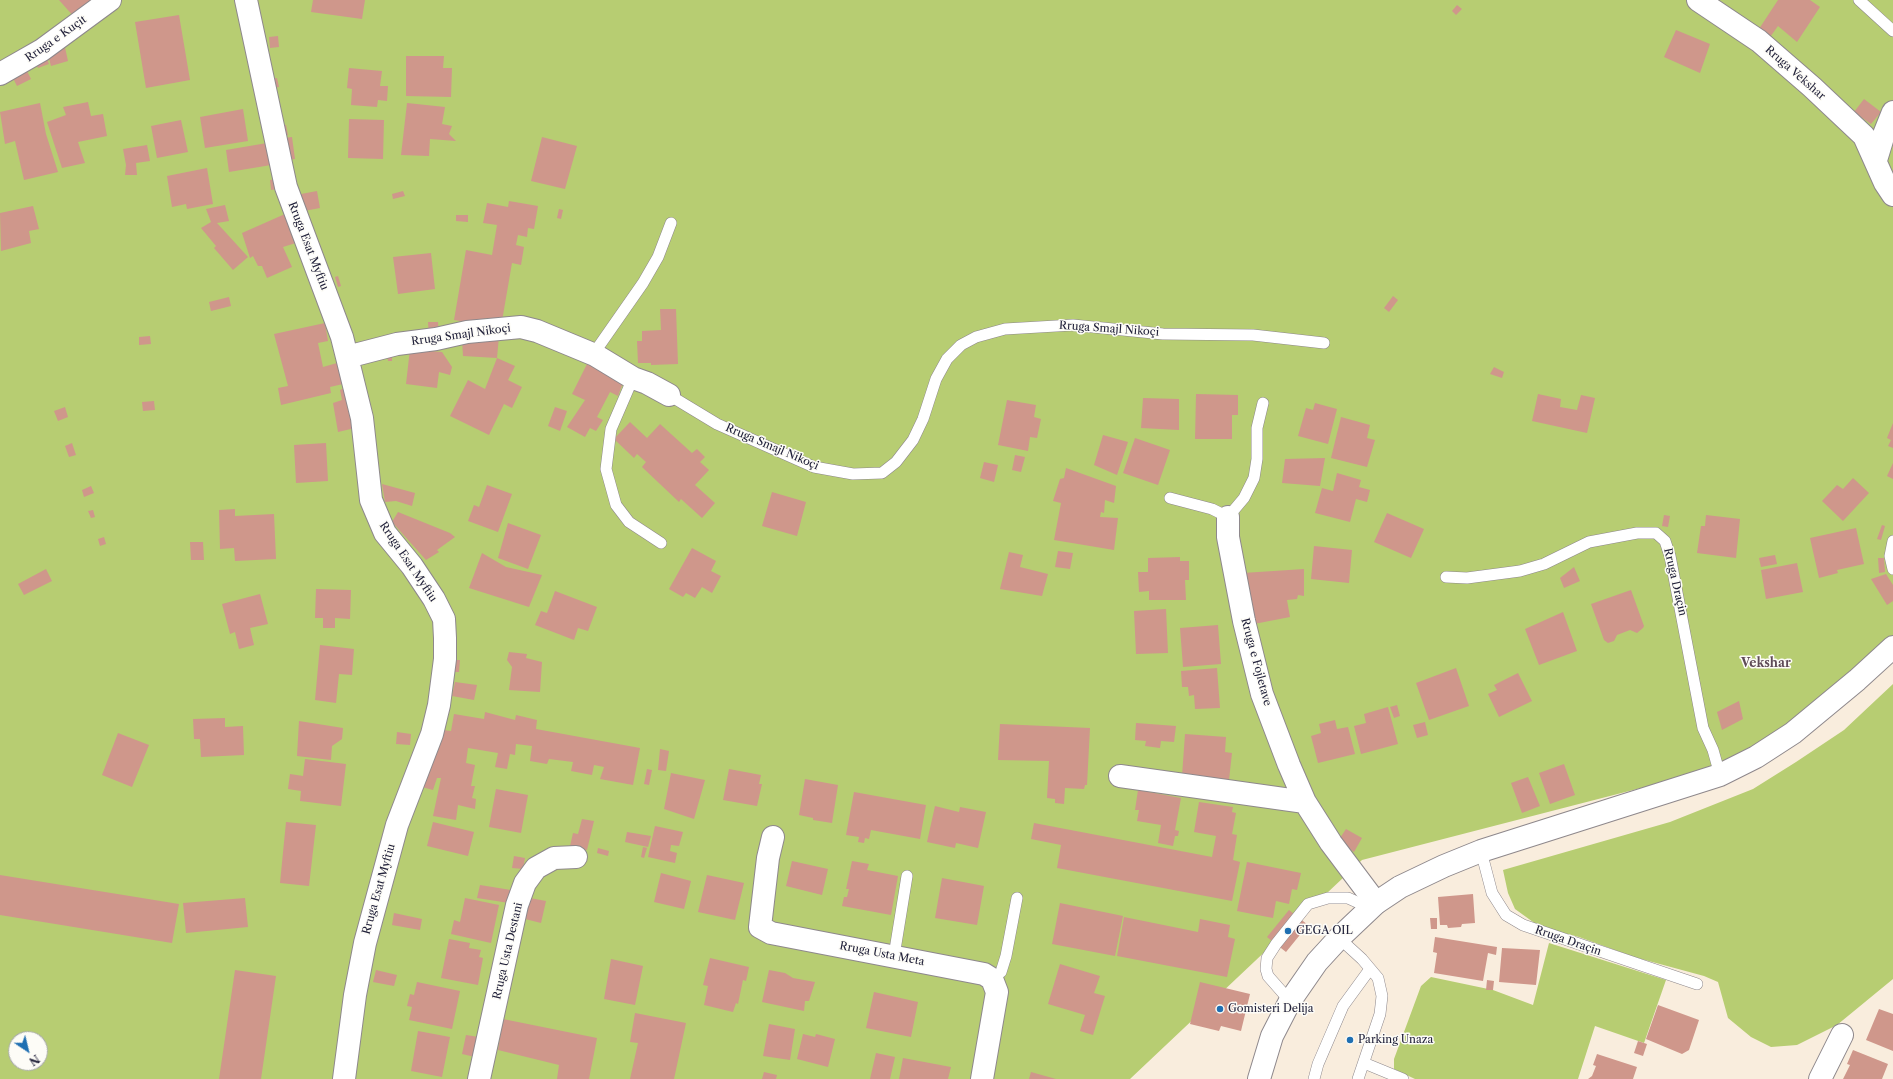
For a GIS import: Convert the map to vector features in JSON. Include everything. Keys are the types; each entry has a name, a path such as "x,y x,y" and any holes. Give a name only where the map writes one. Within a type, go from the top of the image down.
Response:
{"street":[{"name":"Rruga e Kuçit","path":"0,74 48,46 110,0"},
{"name":"Rruga Esat Myftiu","path":"246,0 286,187 342,337 362,418 371,500 385,533 412,566 434,599 444,619 446,659 440,704 432,734 397,825 365,942 355,995 344,1079"},
{"name":"Rruga Vekshar","path":"1698,0 1759,41 1864,136 1893,195"},
{"path":"1876,160 1893,112"},
{"name":"Rruga Smajl Nikoçi","path":"347,357 397,344 436,339 467,332 521,327 537,331 596,355 632,378 647,383 669,395"},
{"name":"Rruga e Fojletave","path":"1228,517 1228,537 1244,621 1262,694 1305,802 1330,843 1373,906"},
{"path":"1258,1079 1272,1036 1290,1001 1317,962 1339,938 1373,906 1400,888 1444,866 1481,851 1720,775 1756,757 1793,733 1857,680 1893,647"},
{"path":"1120,776 1305,802"},
{"name":"Rruga Usta Meta","path":"773,837 768,858 760,927 771,933 984,974 992,979"},
{"name":"Rruga Usta Destani","path":"479,1079 517,905 525,883 536,868 554,858 576,857"},
{"path":"982,1079 997,992 992,979"},
{"path":"1820,1079 1842,1035"}],"lane":[{"path":"1859,0 1893,31"},
{"path":"596,355 599,346 643,283 658,257 671,223"},
{"name":"Rruga Smajl Nikoçi","path":"669,395 717,424 814,467 853,474 882,473 896,462 913,440 923,419 936,380 947,359 961,345 976,337 1005,329 1073,325 1163,334 1253,335 1324,343"},
{"path":"632,378 610,429 606,469 616,505 629,522 661,543"},
{"path":"1170,498 1212,509 1228,517 1244,498 1254,478 1257,459 1257,428 1263,403"},
{"name":"Rruga Draçin","path":"1446,577 1467,578 1520,571 1544,564 1589,542 1637,532 1656,533 1665,541 1672,563 1703,728 1713,750 1720,775"},
{"path":"1893,541 1890,556 1893,569"},
{"name":"Rruga Draçin","path":"1481,851 1492,893 1506,914 1523,925 1697,984"},
{"path":"894,956 907,876"},
{"path":"992,979 1001,972 1006,956 1017,898"},
{"path":"1290,1001 1268,976 1266,969 1267,958 1308,904 1328,898 1348,898 1373,906"},
{"path":"1339,938 1378,978 1382,996 1380,1014 1358,1079"},
{"path":"1314,1079 1318,1064 1343,1006 1370,969"},
{"path":"1364,1063 1377,1067 1403,1079"}],"green space":[{"path":"0,0 1893,0 1893,644 1757,758 1362,860 1130,1079 0,1079"},
{"path":"1893,684 1893,979 1837,1025 1797,1045 1771,1047 1751,1037 1728,1018 1718,982 1704,976 1634,957 1579,937 1540,927 1515,909 1508,893 1503,870 1670,822 1753,789 1844,730"},
{"path":"1549,943 1666,980 1644,1043 1595,1026 1578,1079 1415,1079 1394,1069 1394,1059 1421,986 1431,977 1493,990 1533,1005"}],"building":[{"path":"59,0 97,0 75,18"},
{"path":"313,0 365,0 362,19 311,12"},
{"path":"1778,0 1810,0 1820,7 1797,42 1778,26 1768,40 1757,32"},
{"path":"1457,5 1462,9 1456,15 1452,11"},
{"path":"179,15 190,80 146,88 135,22"},
{"path":"1676,30 1710,44 1700,73 1664,57"},
{"path":"278,36 279,47 270,48 269,37"},
{"path":"64,43 68,61 51,66 48,55"},
{"path":"406,56 444,56 443,68 452,68 451,97 406,96"},
{"path":"47,59 49,64 38,68 36,63"},
{"path":"349,68 382,71 380,86 388,86 387,101 378,100 377,107 351,105 352,89 347,88"},
{"path":"26,69 31,79 17,86 12,76"},
{"path":"277,78 279,87 273,88 271,79"},
{"path":"1864,99 1881,112 1871,124 1854,112"},
{"path":"88,102 91,116 103,114 107,136 78,142 85,163 62,168 47,122 66,115 63,107"},
{"path":"40,103 46,134 58,172 24,180 15,141 5,144 0,112"},
{"path":"407,103 445,107 442,124 452,126 449,134 456,141 430,139 429,156 401,155"},
{"path":"243,109 248,141 205,148 200,117"},
{"path":"349,119 384,120 383,159 348,158"},
{"path":"181,120 188,152 157,158 151,126"},
{"path":"286,125 288,135 283,136 281,126"},
{"path":"292,137 295,159 287,160 284,138"},
{"path":"542,137 577,146 565,189 531,181"},
{"path":"267,143 271,165 229,172 226,150"},
{"path":"147,145 150,161 136,163 137,175 125,175 126,165 123,149"},
{"path":"207,168 213,204 187,209 186,204 172,207 167,176"},
{"path":"276,179 278,189 271,190 270,180"},
{"path":"317,191 320,208 304,211 301,194"},
{"path":"403,191 405,196 393,199 392,194"},
{"path":"509,201 538,206 534,229 528,228 527,237 518,235 516,245 524,247 521,265 512,263 502,321 485,318 484,325 454,320 466,250 492,255 497,225 483,223 487,203 508,207"},
{"path":"225,205 229,221 217,223 248,257 233,270 214,248 216,246 201,228 211,222 206,209"},
{"path":"33,206 39,229 29,231 31,243 1,251 0,213"},
{"path":"559,209 563,210 561,219 557,218"},
{"path":"285,214 299,242 283,247 292,267 267,278 262,266 258,266 253,256 250,258 242,233"},
{"path":"456,215 468,215 468,222 456,221"},
{"path":"431,253 435,289 398,294 393,257"},
{"path":"338,276 341,286 338,287 335,277"},
{"path":"1393,296 1398,300 1389,312 1384,308"},
{"path":"229,297 231,306 211,311 209,302"},
{"path":"660,309 676,309 678,364 651,365 651,363 638,363 637,341 642,341 642,331 661,330"},
{"path":"428,322 438,322 439,336 429,336"},
{"path":"325,323 328,341 318,343 323,367 337,363 343,384 330,387 331,393 281,405 278,388 288,386 274,334"},
{"path":"150,336 151,344 139,345 139,337"},
{"path":"499,336 497,358 463,356 462,340"},
{"path":"410,349 442,352 452,367 450,375 439,372 437,388 406,384"},
{"path":"392,353 392,361 388,361 387,354"},
{"path":"497,358 515,366 508,380 522,387 512,408 504,404 489,435 450,416 468,380 485,389"},
{"path":"587,364 624,380 618,396 610,392 597,417 603,420 596,431 590,428 585,437 567,427 585,400 572,394"},
{"path":"1494,367 1504,372 1502,378 1490,374"},
{"path":"347,387 355,428 338,432 333,403 342,400 340,390"},
{"path":"1196,394 1238,395 1238,415 1232,415 1232,439 1195,439"},
{"path":"1538,394 1561,399 1560,407 1577,410 1581,395 1595,398 1587,433 1532,421"},
{"path":"1143,398 1179,399 1179,430 1141,428"},
{"path":"1007,400 1036,405 1034,417 1041,419 1037,438 1030,437 1028,451 998,445"},
{"path":"154,401 155,410 143,411 142,402"},
{"path":"1315,403 1337,409 1328,444 1298,436 1306,408 1313,410"},
{"path":"65,407 68,417 58,421 54,411"},
{"path":"555,407 567,411 560,431 548,426"},
{"path":"1341,417 1370,425 1367,438 1375,440 1367,467 1331,458"},
{"path":"630,422 647,438 660,424 692,453 697,449 705,457 700,462 709,470 695,485 715,503 702,518 681,499 679,502 642,467 646,462 637,454 634,458 614,439"},
{"path":"1893,423 1893,448 1888,446 1891,440 1887,438"},
{"path":"1103,435 1128,442 1117,475 1094,465"},
{"path":"1135,438 1170,450 1158,485 1123,473"},
{"path":"72,443 76,455 69,457 65,446"},
{"path":"326,443 328,481 296,483 294,445"},
{"path":"1015,455 1025,457 1021,472 1012,470"},
{"path":"1325,458 1320,486 1282,483 1285,459"},
{"path":"984,462 998,465 994,482 980,478"},
{"path":"1893,463 1893,479 1887,476"},
{"path":"1066,468 1116,486 1114,503 1105,500 1104,513 1101,512 1100,517 1118,518 1114,550 1054,540 1061,503 1053,501 1060,479 1064,478"},
{"path":"1337,473 1361,480 1359,487 1370,490 1367,502 1356,499 1350,522 1315,513 1322,488 1333,491"},
{"path":"1853,478 1869,493 1843,521 1822,501 1837,485 1843,489"},
{"path":"382,484 415,493 412,506 396,501 385,502"},
{"path":"487,485 512,494 498,532 468,521 474,505 479,507"},
{"path":"91,486 94,493 84,497 82,490"},
{"path":"772,492 806,502 797,536 762,526"},
{"path":"235,509 235,516 274,514 276,559 235,561 234,548 220,549 219,510"},
{"path":"93,510 95,517 91,518 88,511"},
{"path":"398,512 450,533 455,537 437,550 439,552 426,560 392,522"},
{"path":"1387,513 1424,529 1411,558 1374,542"},
{"path":"1664,515 1670,516 1668,527 1662,526"},
{"path":"1706,515 1740,519 1736,558 1697,553 1701,526 1705,526"},
{"path":"508,523 541,535 528,569 498,558"},
{"path":"1882,525 1885,526 1881,540 1877,539"},
{"path":"1856,528 1864,564 1837,570 1838,573 1819,578 1810,538"},
{"path":"104,537 106,544 100,546 98,539"},
{"path":"190,542 203,542 204,560 191,560"},
{"path":"1314,546 1352,550 1349,583 1311,579"},
{"path":"692,548 716,561 711,571 721,576 712,593 702,587 695,598 686,593 683,597 669,589"},
{"path":"1058,551 1073,553 1070,569 1055,567"},
{"path":"1009,552 1023,555 1020,567 1048,574 1042,596 1000,589"},
{"path":"482,553 506,567 542,575 529,607 469,588"},
{"path":"1775,555 1777,564 1761,567 1759,558"},
{"path":"1180,557 1180,561 1189,561 1189,580 1185,580 1186,600 1149,600 1149,591 1139,592 1138,572 1148,572 1148,558"},
{"path":"1878,558 1884,558 1885,572 1879,573"},
{"path":"1797,563 1803,592 1766,599 1761,570"},
{"path":"1574,567 1580,581 1564,588 1560,578"},
{"path":"46,569 52,581 24,595 18,584"},
{"path":"1304,569 1304,596 1298,595 1297,599 1287,600 1290,617 1254,624 1243,573"},
{"path":"1886,574 1893,585 1893,601 1887,605 1871,579"},
{"path":"316,589 351,590 350,619 335,618 335,628 323,628 323,618 315,618"},
{"path":"1631,590 1644,626 1637,633 1630,630 1617,635 1614,641 1608,643 1604,640 1591,604"},
{"path":"555,591 597,607 588,631 578,628 574,640 535,625 541,611 547,613"},
{"path":"260,594 268,624 250,628 254,645 239,649 235,632 230,634 222,604"},
{"path":"1166,609 1168,653 1136,654 1134,611"},
{"path":"1563,612 1577,651 1539,665 1525,629"},
{"path":"1218,625 1221,664 1183,667 1180,628"},
{"path":"320,645 354,649 352,675 339,674 336,703 315,700"},
{"path":"509,652 527,654 526,658 542,662 540,692 509,690 512,667 507,660"},
{"path":"454,660 460,660 459,672 453,672"},
{"path":"1217,668 1220,708 1195,709 1194,695 1189,696 1188,687 1182,687 1181,671"},
{"path":"1456,668 1469,706 1429,720 1416,683"},
{"path":"1518,673 1532,701 1499,717 1488,694 1497,690 1494,685"},
{"path":"455,682 477,685 474,700 452,696"},
{"path":"1739,701 1743,719 1722,730 1717,712"},
{"path":"1397,705 1400,716 1394,718 1390,707"},
{"path":"1388,707 1398,744 1361,754 1354,726 1366,723 1364,714"},
{"path":"485,712 515,720 516,715 537,720 536,729 640,748 633,785 600,779 604,767 594,765 592,775 571,771 573,762 549,759 547,764 530,761 532,746 516,744 515,755 510,754 507,769 495,767 498,753 468,748 466,763 475,765 471,786 475,786 472,798 476,799 475,809 458,805 456,820 433,816 441,778 437,778 433,790 422,787 443,730 451,731 454,714 484,719"},
{"path":"225,718 225,727 243,726 244,755 201,757 200,739 194,739 193,719"},
{"path":"1335,720 1337,729 1348,727 1355,754 1318,763 1311,736 1321,733 1319,724"},
{"path":"299,721 343,728 342,739 332,746 331,760 297,756"},
{"path":"1425,722 1428,735 1417,738 1413,725"},
{"path":"1136,723 1176,726 1174,742 1161,741 1160,748 1145,746 1146,741 1135,740"},
{"path":"1000,724 1090,728 1087,785 1085,785 1084,789 1065,788 1064,804 1055,803 1055,799 1047,798 1049,761 998,760"},
{"path":"397,732 411,734 410,745 396,744"},
{"path":"118,733 149,745 132,787 102,775"},
{"path":"1185,734 1226,737 1225,752 1232,753 1229,780 1182,776"},
{"path":"660,749 669,751 666,771 658,770"},
{"path":"305,759 346,764 341,806 300,801 301,791 288,789 290,774 303,776"},
{"path":"1564,764 1575,795 1550,804 1539,773"},
{"path":"647,769 652,770 649,785 644,784"},
{"path":"729,769 761,775 759,784 762,784 757,806 723,800"},
{"path":"671,773 705,780 694,819 664,809"},
{"path":"1528,777 1540,806 1522,813 1511,783"},
{"path":"805,779 838,785 832,823 813,820 813,818 799,815"},
{"path":"496,789 528,795 521,833 489,827"},
{"path":"1138,790 1181,798 1175,830 1179,831 1178,836 1175,836 1173,846 1158,843 1161,825 1137,821 1139,810 1135,810"},
{"path":"854,792 926,805 920,839 871,830 869,839 865,838 864,843 858,842 859,837 846,835"},
{"path":"1199,802 1233,807 1232,812 1236,813 1232,834 1237,835 1233,860 1240,862 1232,901 1057,868 1061,845 1031,839 1034,823 1212,857 1216,836 1194,832"},
{"path":"935,806 959,812 960,807 986,812 978,848 956,843 955,848 927,842"},
{"path":"582,819 594,821 587,850 570,846 573,833 578,834"},
{"path":"286,822 316,825 309,886 280,883"},
{"path":"433,822 474,832 468,856 427,846"},
{"path":"655,826 683,832 679,846 671,845 670,851 677,853 675,863 648,857"},
{"path":"1346,829 1362,838 1354,852 1338,841"},
{"path":"627,832 651,836 648,847 625,842"},
{"path":"643,847 647,848 644,858 641,857"},
{"path":"598,848 609,851 608,856 597,853"},
{"path":"514,856 525,858 523,869 512,868"},
{"path":"792,861 828,869 822,895 786,886"},
{"path":"852,861 869,864 867,870 898,876 891,915 842,906 844,897 847,897 849,889 846,889"},
{"path":"1247,862 1301,873 1297,890 1292,889 1289,904 1276,901 1273,918 1237,911"},
{"path":"661,873 691,881 684,909 654,902"},
{"path":"0,875 179,904 172,943 0,915"},
{"path":"707,875 744,883 735,920 698,912"},
{"path":"942,878 984,886 977,925 935,918"},
{"path":"480,885 511,890 509,903 477,898"},
{"path":"1473,894 1475,923 1462,924 1461,927 1448,928 1447,925 1440,925 1438,897"},
{"path":"245,898 248,927 186,933 183,903"},
{"path":"465,898 499,905 491,943 451,934 454,920 460,922"},
{"path":"530,898 546,901 541,923 525,919"},
{"path":"1060,903 1123,916 1115,956 1052,944"},
{"name":"GEGA OIL","path":"1289,910 1308,925 1286,952 1267,937"},
{"path":"394,913 422,919 420,930 392,925"},
{"path":"1124,917 1198,932 1200,919 1230,925 1228,937 1235,939 1227,977 1117,956"},
{"path":"1430,918 1437,918 1437,929 1431,929"},
{"path":"1435,937 1497,947 1496,955 1488,953 1483,981 1434,973 1437,953 1433,952"},
{"path":"449,939 470,943 469,948 481,950 479,957 483,958 478,985 441,978"},
{"path":"1502,948 1540,950 1536,985 1499,982"},
{"path":"710,958 749,967 746,981 743,980 738,1004 736,1003 733,1012 704,1005 708,986 703,985"},
{"path":"611,959 643,966 635,1005 604,999"},
{"path":"1060,964 1100,976 1094,993 1105,996 1093,1035 1080,1031 1085,1015 1048,1004"},
{"path":"235,970 276,976 261,1079 219,1079"},
{"path":"376,970 397,975 394,986 373,982"},
{"path":"769,970 785,973 793,978 815,982 809,1001 805,1001 804,1011 762,1002"},
{"path":"1487,980 1494,981 1493,990 1486,990"},
{"path":"417,982 460,991 452,1029 409,1020 412,1007 407,1006 410,994 414,995"},
{"name":"Gomisteri Delija","path":"1200,982 1250,994 1241,1031 1221,1026 1219,1031 1190,1024"},
{"path":"874,992 918,1002 911,1037 866,1028"},
{"path":"1658,1005 1699,1020 1689,1050 1682,1054 1646,1039"},
{"path":"1879,1009 1893,1014 1893,1051 1866,1040"},
{"path":"635,1013 686,1023 674,1079 630,1079 638,1043 630,1042"},
{"path":"503,1019 597,1038 589,1079 557,1079 559,1065 498,1050"},
{"path":"769,1024 795,1029 790,1060 763,1056"},
{"path":"418,1031 450,1037 442,1077 411,1071"},
{"path":"803,1034 815,1037 816,1034 835,1039 828,1067 797,1059"},
{"path":"466,1035 479,1037 475,1057 462,1054"},
{"path":"1638,1041 1647,1044 1643,1056 1634,1053"},
{"path":"1853,1050 1888,1064 1882,1079 1843,1079 1850,1065 1847,1064"},
{"path":"876,1053 895,1057 890,1079 870,1079"},
{"path":"1597,1054 1637,1067 1633,1079 1588,1079 1592,1076 1596,1066 1593,1065"},
{"path":"903,1058 951,1067 948,1079 899,1079"},
{"path":"764,1072 777,1075 776,1079 762,1079"},
{"path":"1031,1072 1056,1079 1029,1079"}],"place":[{"name":"GEGA OIL","path":"1288,931"},
{"name":"Gomisteri Delija","path":"1220,1009"},
{"name":"Parking Unaza","path":"1350,1040"}],"district":[{"name":"Vekshar","path":"1766,664"}]}
